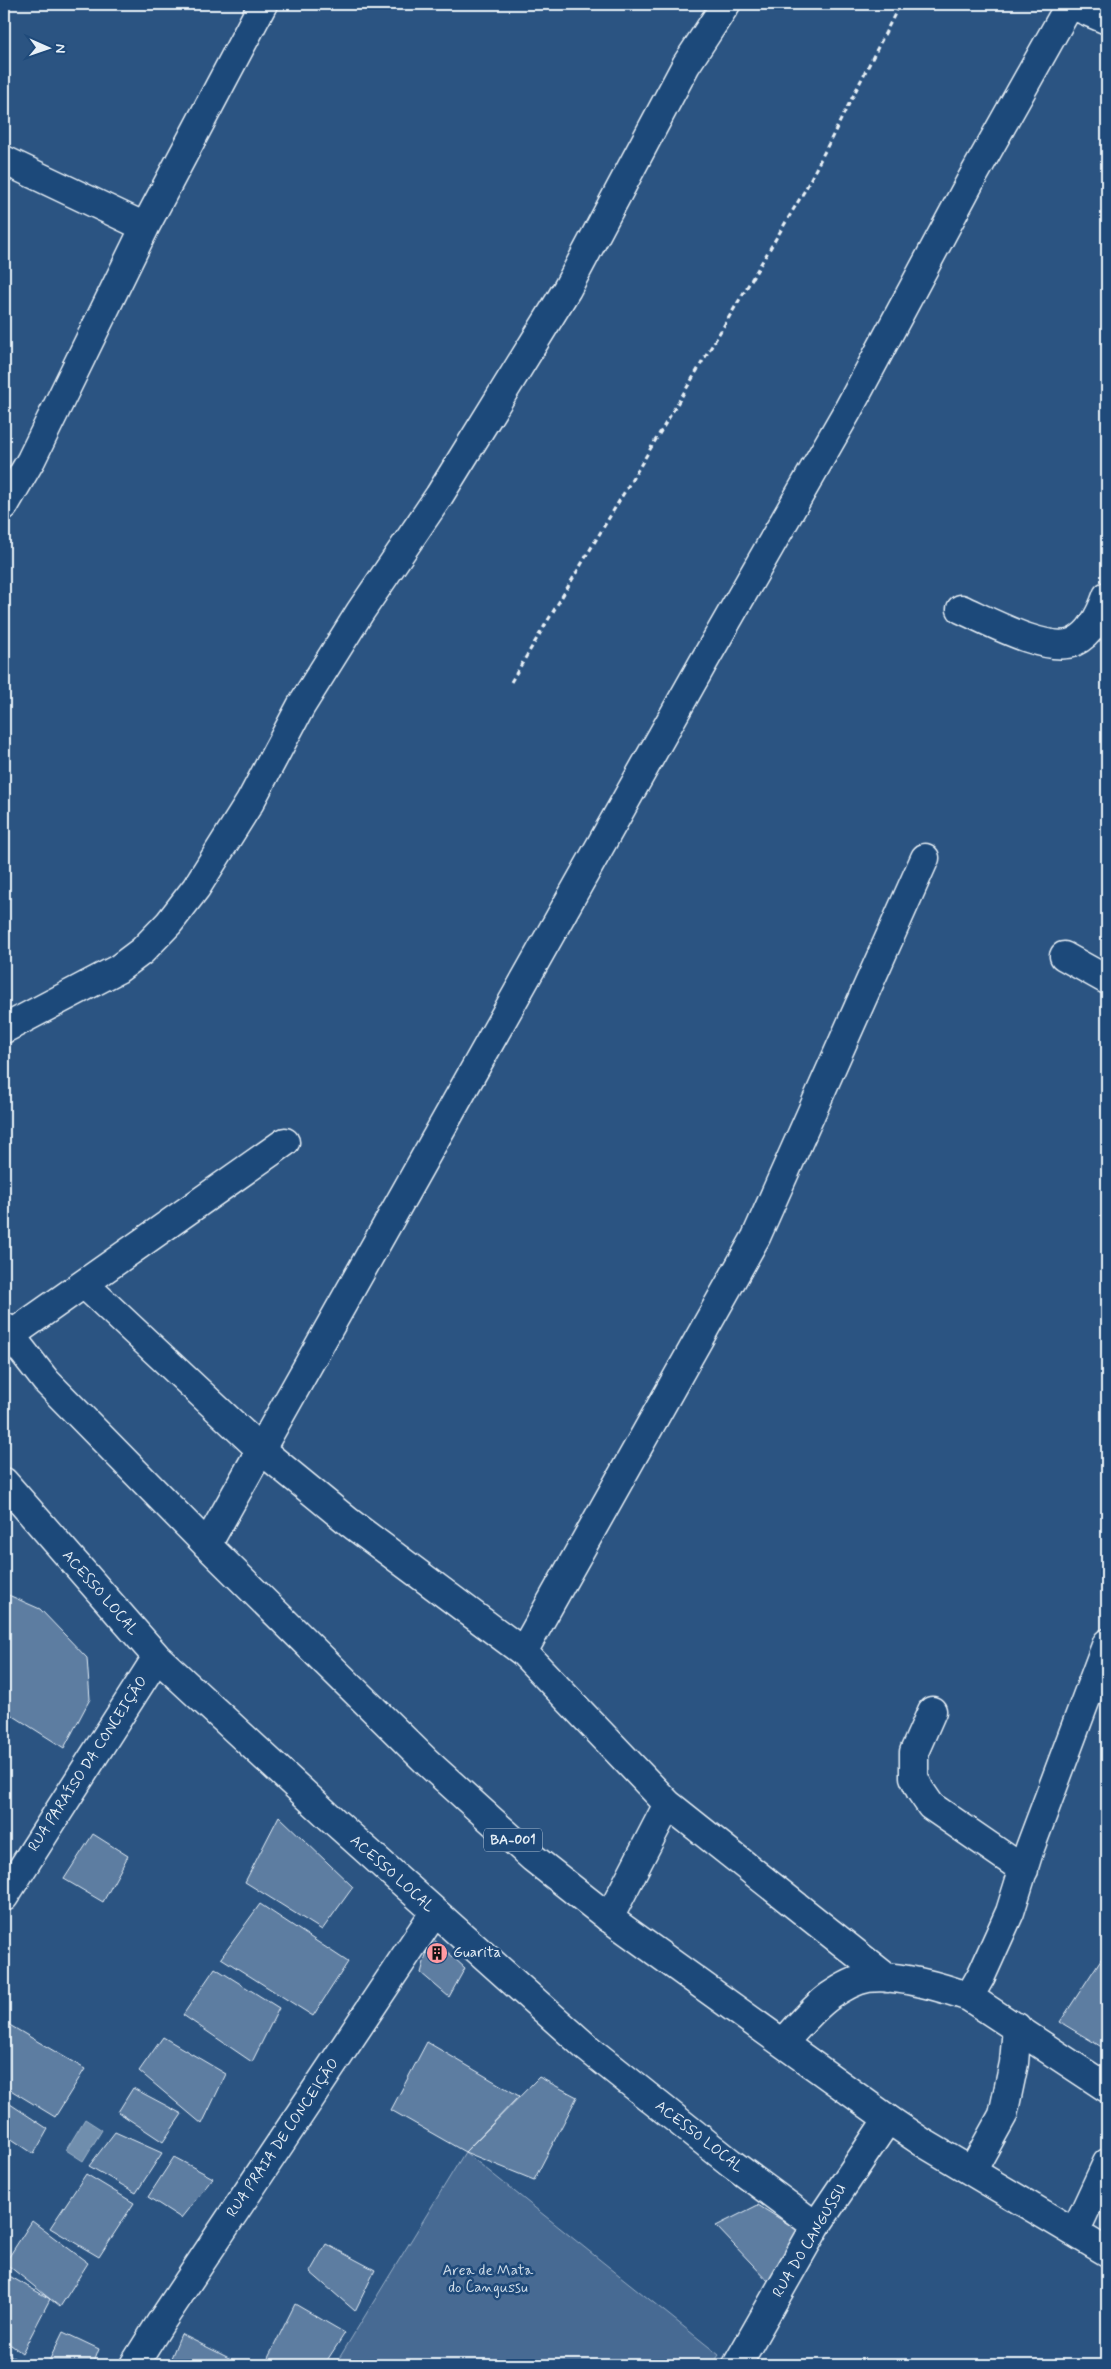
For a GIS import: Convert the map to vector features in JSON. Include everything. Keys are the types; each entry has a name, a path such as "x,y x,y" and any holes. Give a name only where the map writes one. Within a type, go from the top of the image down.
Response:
{"street":[{"path":"4,506 31,460 145,226 263,4"},
{"path":"4,1028 118,969 142,951 169,923 196,888 250,802 301,706 360,612 439,496 567,289 686,65 726,4"},
{"path":"207,1545 693,681 848,410 970,182 1070,4 1107,20"},
{"path":"4,160 145,226"},
{"path":"961,609 1003,629 1031,639 1068,645 1082,637 1092,628 1106,607"},
{"path":"523,1652 756,1237 925,858"},
{"path":"1064,956 1107,980"},
{"path":"7,1331 84,1284 285,1142"},
{"path":"84,1284 260,1449 356,1527 523,1652 668,1804 887,1978"},
{"name":"BA-001","path":"7,1331 46,1381 207,1545 428,1763 533,1858 609,1918 784,2042 888,2119 1107,2252"},
{"name":"ACESSO LOCAL","path":"4,1482 157,1657 434,1913 586,2047 731,2163 816,2226"},
{"path":"969,1997 981,1976 1006,1920 1107,1643"},
{"name":"RUA PARAÍSO DA CONCEIÇÃO","path":"4,1897 157,1657"},
{"path":"932,1710 914,1752 914,1777 920,1790 931,1806 937,1811 1024,1870"},
{"path":"609,1918 668,1804"},
{"name":"RUA PRAIA DE CONCEIÇÃO","path":"134,2365 434,1913"},
{"path":"784,2042 830,1996 867,1978 887,1978 947,1989 969,1997 1107,2088"},
{"path":"972,2171 1003,2115 1014,2063 1017,2027"},
{"name":"RUA DO CANGUSSU","path":"748,2361 816,2226 888,2119"},
{"path":"1075,2232 1107,2163"}],"path":[{"path":"510,682 805,190 900,4"}],"green space":[{"name":"Area de Mata do Cangussu","path":"465,2152 719,2355 712,2365 335,2365"}],"shaded area":[{"path":"85,2119 102,2130 83,2161 66,2150"}],"building":[{"path":"4,1593 40,1609 87,1658 90,1699 64,1748 4,1710"},
{"path":"279,1816 353,1887 322,1930 245,1882"},
{"path":"93,1834 128,1856 103,1902 64,1879"},
{"path":"260,1904 348,1962 313,2016 221,1958"},
{"name":"Guarita","path":"431,1937 465,1968 449,1997 421,1973"},
{"path":"1107,1950 1107,2045 1105,2049 1060,2022"},
{"path":"215,1968 279,2008 252,2062 183,2015"},
{"path":"6,2023 85,2069 55,2117 4,2086 4,2026"},
{"path":"163,2037 226,2074 202,2124 139,2071"},
{"path":"427,2042 519,2096 465,2152 391,2110"},
{"path":"539,2077 577,2097 534,2180 465,2152"},
{"path":"133,2088 182,2114 163,2142 118,2112"},
{"path":"4,2100 48,2129 34,2154 10,2138 4,2148"},
{"path":"115,2132 162,2153 136,2193 89,2166"},
{"path":"174,2157 213,2178 181,2218 148,2197"},
{"path":"86,2174 134,2203 99,2257 50,2228"},
{"path":"758,2205 804,2234 770,2283 716,2226"},
{"path":"32,2221 88,2263 60,2307 5,2263"},
{"path":"326,2244 375,2270 355,2311 310,2272"},
{"path":"4,2273 50,2299 22,2353 4,2340"},
{"path":"295,2304 345,2333 324,2365 281,2365 268,2358"},
{"path":"63,2332 99,2349 93,2365 47,2365"},
{"path":"181,2334 243,2365 168,2365"},
{"path":"4,2350 23,2365 4,2365"}],"place":[{"name":"Guarita","path":"437,1953"}]}
